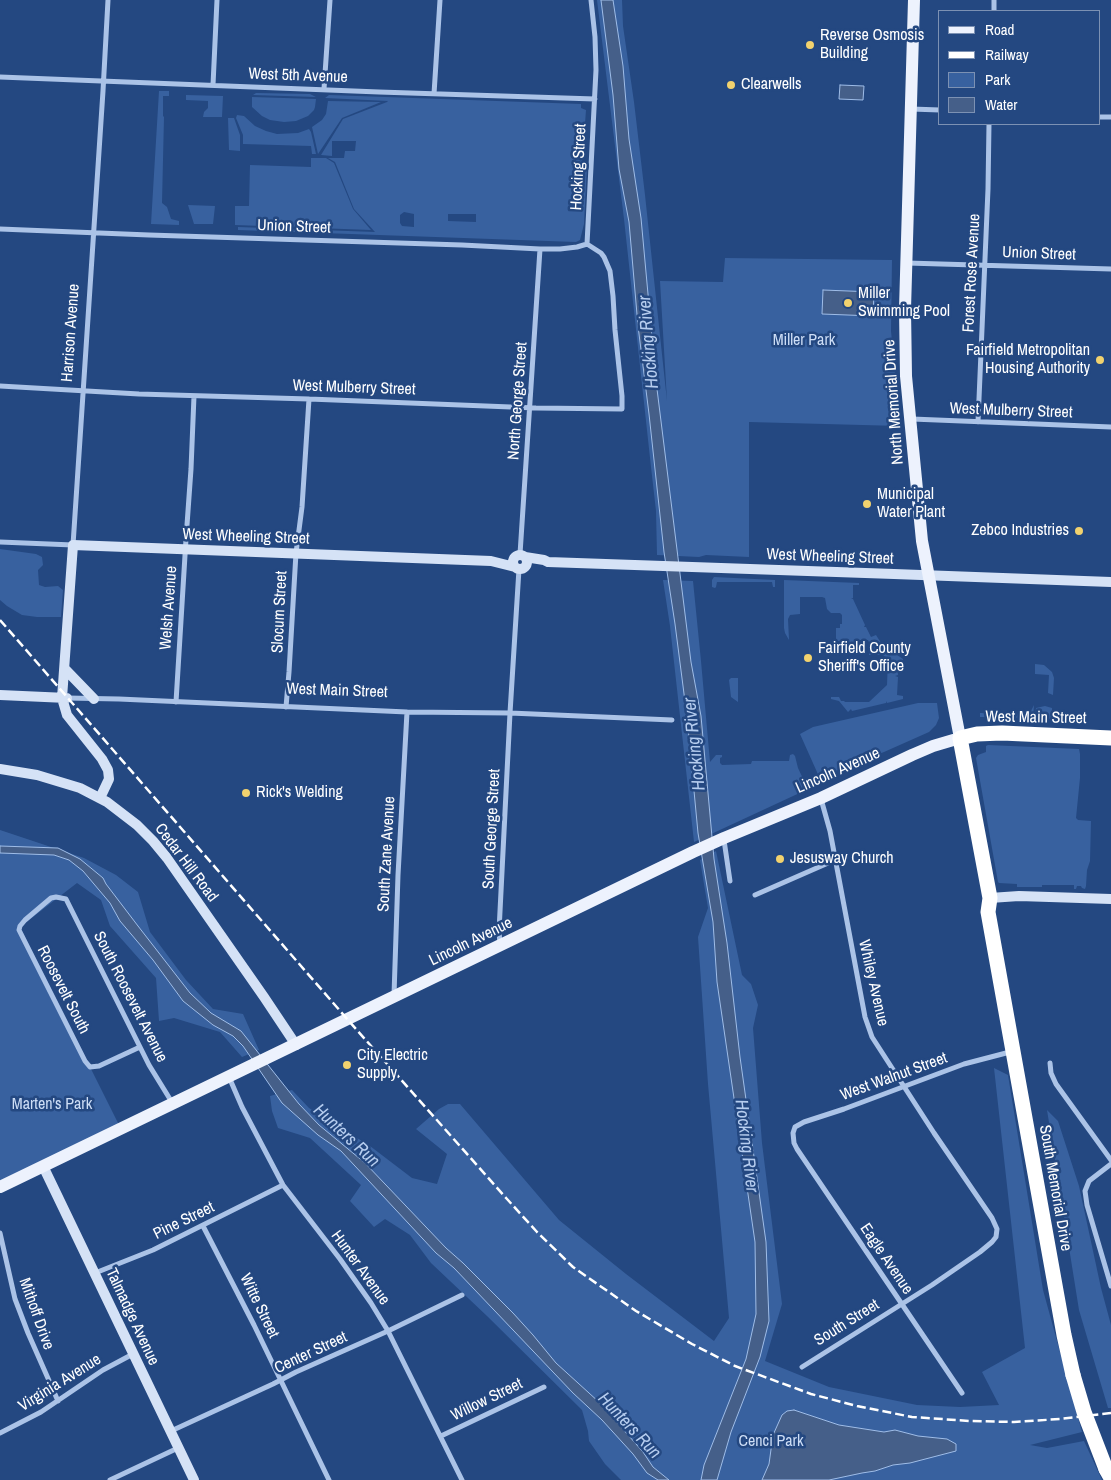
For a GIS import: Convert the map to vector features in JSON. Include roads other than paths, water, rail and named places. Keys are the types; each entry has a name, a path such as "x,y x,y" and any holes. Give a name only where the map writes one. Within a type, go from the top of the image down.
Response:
{"highway":[{"name":"West Main Street","path":"960,738 977,734 996,733 1111,738"},
{"name":"South Memorial Drive","path":"960,738 990,898 988,912 1064,1335 1078,1375 1111,1454"},
{"name":"South Memorial Drive","path":"990,898 997,910 1073,1334 1084,1412 1109,1474"}],"main road":[{"name":"North Memorial Drive","path":"914,0 905,342 910,419 922,541 960,738"},
{"name":"Lincoln Avenue","path":"0,1187 693,852 820,798 933,746 960,738"}],"street":[{"name":"Harrison Avenue","path":"100,798 109,780 108,770 102,759 67,715 65,669 108,0"},
{"path":"213,85 217,0"},
{"path":"324,89 330,0"},
{"path":"434,94 440,0"},
{"name":"Hocking Street","path":"587,244 596,70 591,0"},
{"name":"West 5th Avenue","path":"0,77 595,99"},
{"path":"911,109 938,110"},
{"name":"Forest Rose Avenue","path":"978,422 989,125"},
{"name":"Union Street","path":"0,229 540,249 560,249 587,244"},
{"name":"West Mulberry Street","path":"0,386 194,396 529,408 622,409 610,271 601,253 587,244"},
{"name":"North George Street","path":"510,713 540,249"},
{"name":"Union Street","path":"906,262 1111,269"},
{"name":"Welsh Avenue","path":"176,702 194,396"},
{"name":"Slocum Street","path":"286,707 309,399"},
{"name":"West Mulberry Street","path":"910,419 1111,427"},
{"name":"West Wheeling Street","path":"0,542 491,561 496,559 520,562 544,560 548,562 1111,582"},
{"path":"65,669 94,699"},
{"name":"West Main Street","path":"0,695 407,712 510,713 672,720"},
{"name":"South Zane Avenue","path":"394,998 398,875 407,712"},
{"name":"South George Street","path":"500,946 499,931 510,713"},
{"name":"Cedar Hill Road","path":"0,769 59,781 80,788 100,798 128,817 153,841 264,996 296,1045"},
{"name":"Whiley Avenue","path":"820,798 830,831 865,1016 872,1037 992,1218 997,1229"},
{"path":"721,839 730,881"},
{"path":"755,895 836,860"},
{"path":"990,898 1019,896 1111,899"},
{"name":"Roosevelt South","path":"66,899 56,897 43,904 20,926 21,934 90,1067 99,1066 140,1047"},
{"name":"South Roosevelt Avenue","path":"66,899 140,1047 173,1104"},
{"name":"West Walnut Street","path":"793,1138 794,1129 799,1124 964,1064 1013,1051"},
{"path":"1050,1063 1051,1073 1056,1084 1111,1160"},
{"name":"Hunter Avenue","path":"229,1077 242,1107 283,1185 340,1259 388,1331 462,1480"},
{"name":"Eagle Avenue","path":"793,1138 797,1149 962,1394"},
{"path":"1111,1164 1088,1181 1085,1191 1086,1205 1111,1286"},
{"name":"Talmadge Avenue","path":"43,1166 194,1480"},
{"name":"Pine Street","path":"94,1273 153,1250 283,1185"},
{"name":"Witte Street","path":"203,1226 254,1325 329,1480"},
{"name":"South Street","path":"802,1367 932,1285 988,1246 996,1237 997,1229"},
{"name":"Mithoff Drive","path":"0,1233 14,1300 58,1401"},
{"name":"Center Street","path":"170,1432 462,1295"},
{"name":"Virginia Avenue","path":"0,1433 41,1412 103,1370 133,1354"},
{"name":"Willow Street","path":"441,1436 544,1387"},
{"path":"110,1480 178,1448"}],"water":[{"name":"Hocking River","path":"601,0 613,0 623,66 629,139 641,218 656,381 691,662 701,716 714,859 727,943 740,1057 766,1242 769,1321 760,1357 731,1432 717,1480 701,1480 704,1465 746,1359 756,1314 755,1242 717,982 713,922 698,833 687,717 664,552 638,326 629,222 619,169 613,95"},
{"path":"840,85 864,86 863,100 839,99"},
{"name":"Miller Swimming Pool","path":"823,290 874,292 873,316 822,314"},
{"path":"0,846 58,848 80,859 103,878 190,993 211,1013 241,1031 299,1104 319,1125 365,1163 446,1248 513,1313 556,1363 600,1403 643,1452 653,1467 669,1480 658,1480 647,1473 633,1454 602,1420 573,1393 454,1268 436,1253 341,1151 318,1135 282,1103 243,1046 233,1036 213,1025 183,1001 153,960 120,921 110,903 83,871 69,860 54,855 0,853"},
{"path":"794,1410 839,1425 884,1432 895,1430 918,1436 947,1439 956,1444 956,1451 829,1480 762,1480 769,1464 773,1435 782,1415 787,1411"}],"railway":[{"path":"0,620 348,1020 537,1232 573,1267 636,1311 692,1344 735,1366 811,1394 912,1417 970,1421 1014,1422 1111,1413"}],"place":[{"name":"Reverse Osmosis Building","path":"810,45"},
{"name":"Clearwells","path":"731,85"},
{"name":"Miller Swimming Pool","path":"848,303"},
{"name":"Fairfield Metropolitan Housing Authority","path":"1100,360"},
{"name":"Municipal Water Plant","path":"867,504"},
{"name":"Zebco Industries","path":"1079,531"},
{"name":"Fairfield County Sheriff's Office","path":"808,658"},
{"name":"Rick's Welding","path":"246,793"},
{"name":"Jesusway Church","path":"780,859"},
{"name":"City Electric Supply","path":"347,1065"}],"park label":[{"name":"Miller Park","path":"804,341"},
{"name":"Marten's Park","path":"52,1105"},
{"name":"Cenci Park","path":"771,1442"}],"water label":[{"name":"Hunters Run","path":"346,1136"},
{"name":"Hunters Run","path":"629,1426"}]}
